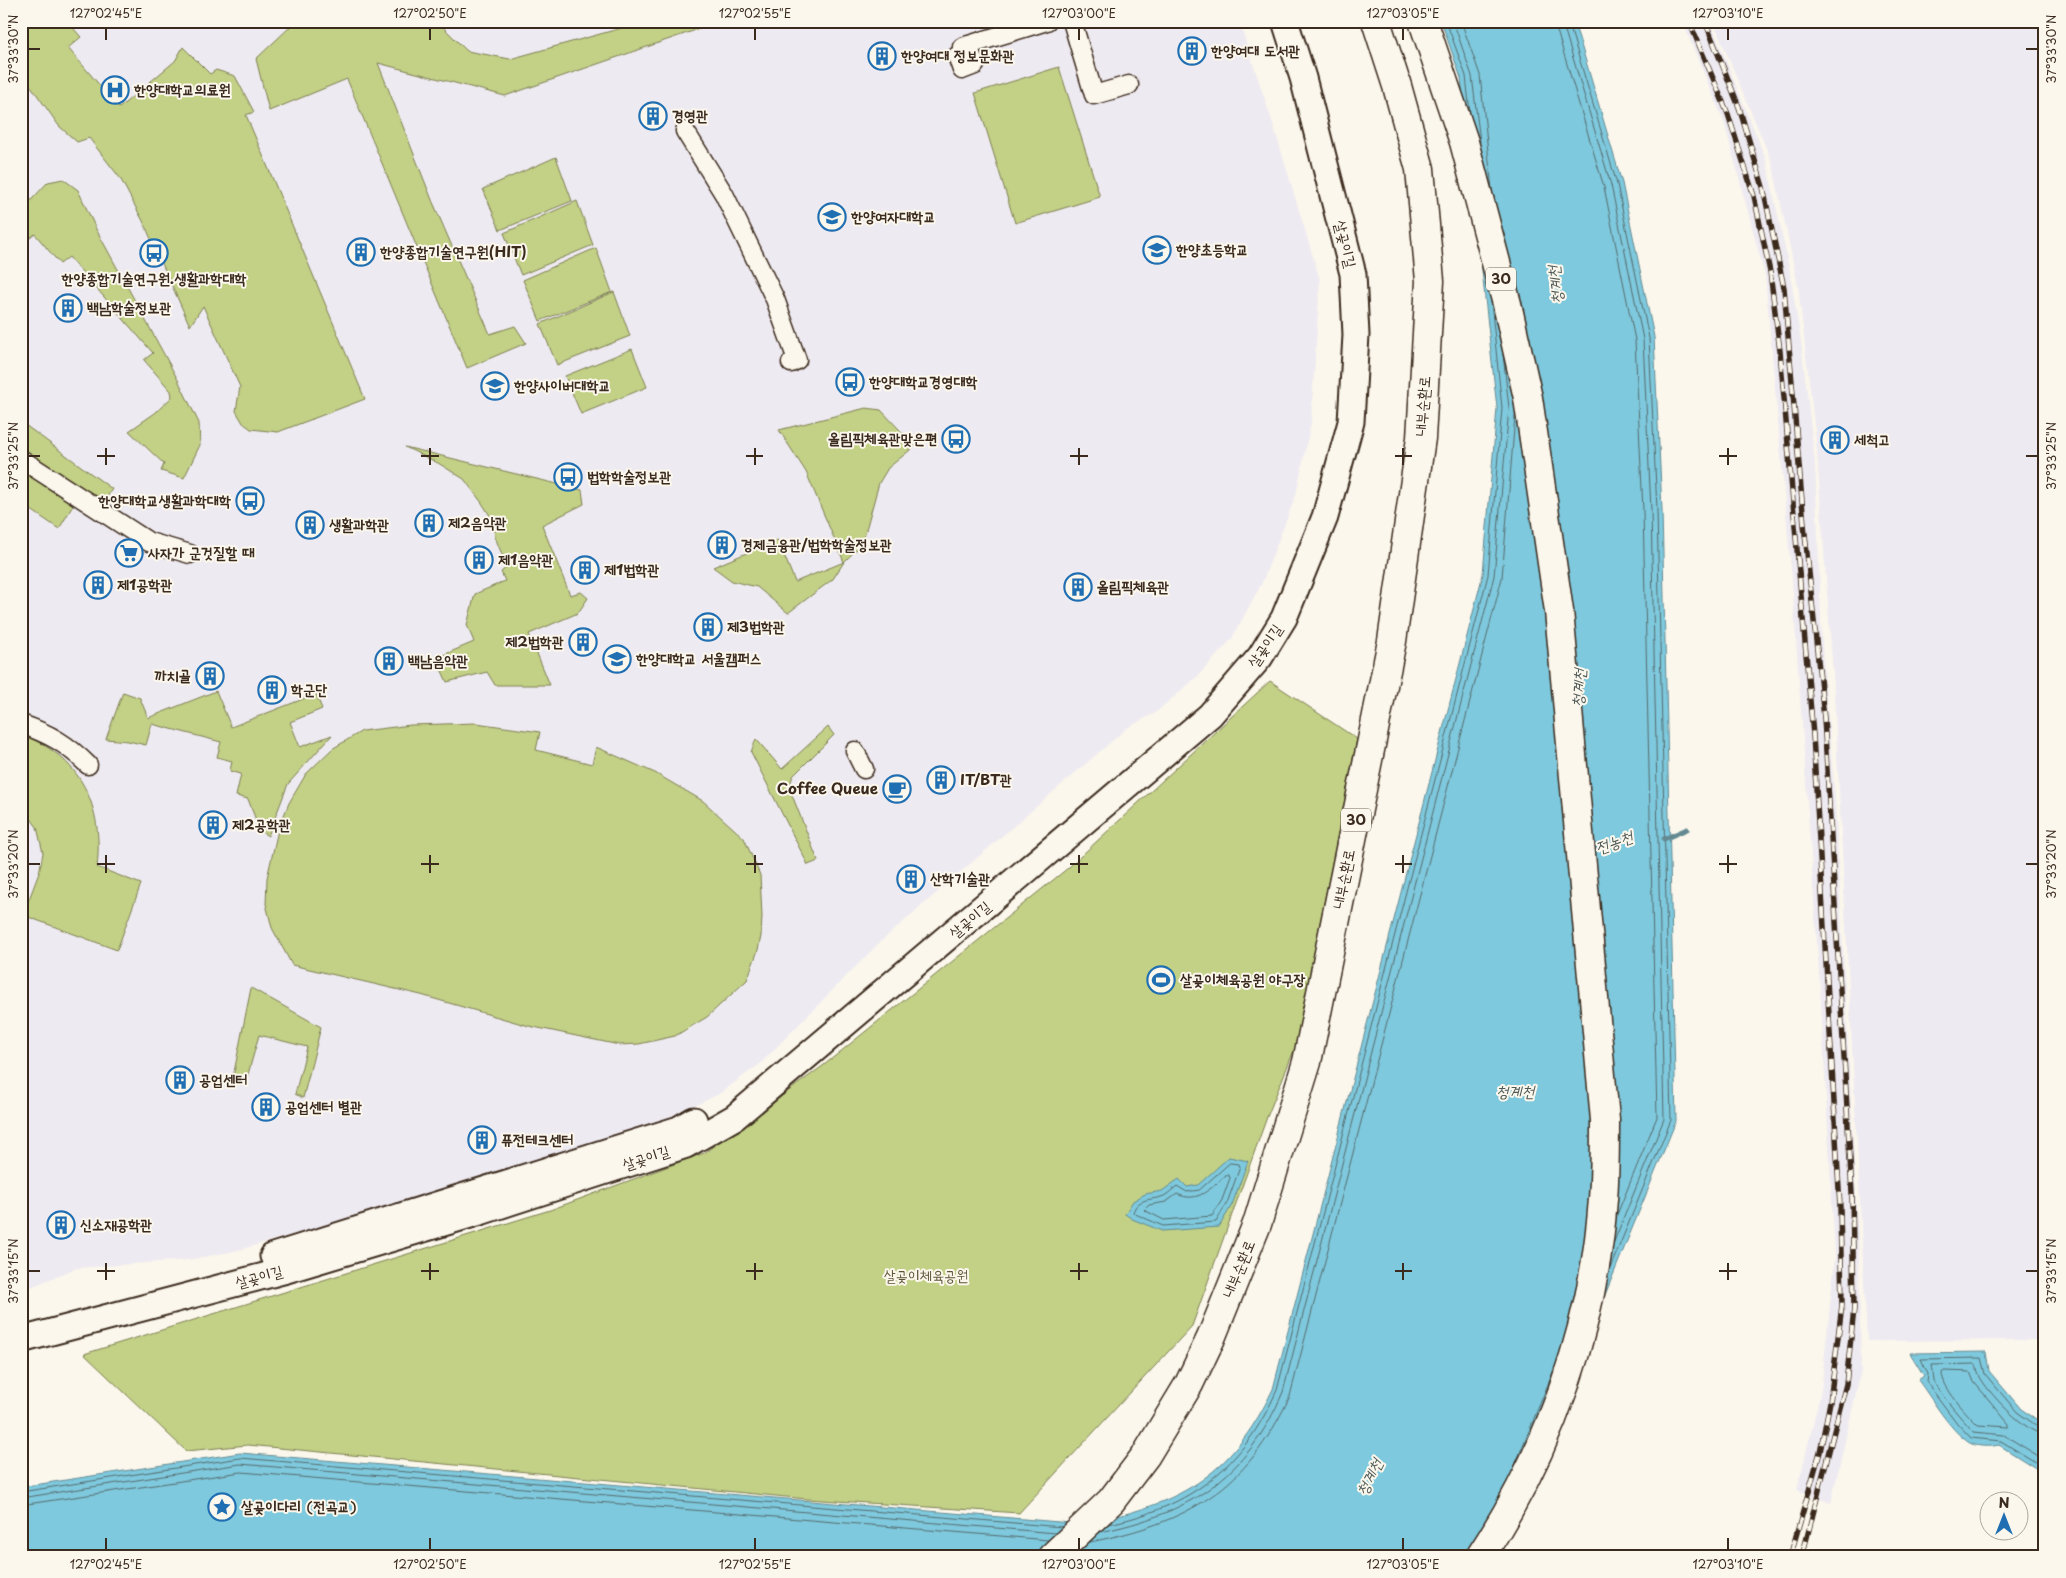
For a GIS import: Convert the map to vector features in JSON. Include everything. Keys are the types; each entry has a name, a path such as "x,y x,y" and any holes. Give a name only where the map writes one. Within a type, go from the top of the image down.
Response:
{"highway":[{"name":"내부순환로","path":"1052,1557 1111,1501 1146,1455 1189,1384 1211,1338 1257,1224 1307,1062 1392,641 1421,438 1430,281 1420,169 1397,86 1376,21"},
{"name":"30","path":"1423,21 1464,142 1505,295 1528,398 1558,611 1605,1120 1603,1200 1590,1298 1581,1332 1547,1435 1518,1496 1480,1557"}],"main road":[{"name":"살곶이길","path":"21,1322 278,1255 679,1129 725,1103 1198,703 1246,647 1269,610 1308,511 1334,418 1342,334 1336,277 1294,84 1275,21"},
{"name":"살곶이길","path":"21,1340 301,1266 480,1212 686,1145 742,1111 1210,715 1260,657 1284,618 1325,516 1351,422 1356,335 1353,274 1303,78 1285,21"}],"street":[{"path":"962,50 1047,21"},
{"path":"1072,21 1094,95 1129,85"},
{"path":"685,131 724,194 775,300 797,360 790,363"},
{"path":"21,459 149,542 190,554"},
{"path":"21,724 40,731 71,748 88,765"},
{"path":"854,751 864,769"}],"shaded area":[{"name":"한양대학교 서울캠퍼스","path":"21,21 1239,21 1274,127 1320,280 1311,423 1296,495 1262,583 1231,640 1197,677 1155,713 1127,728 878,944 760,1064 719,1094 670,1118 590,1147 382,1210 235,1251 188,1260 77,1268 21,1291 21,72 59,126"},
{"path":"1682,21 1710,21 1766,159 1789,267 1801,341 1815,463 1822,645 1835,799 1859,1254 1861,1371 1831,1503 1797,1490 1821,1391 1835,1256 1820,987 1792,581 1765,276 1724,122"},
{"path":"1713,21 2045,21 2045,1340 1867,1341 1833,674 1816,441 1798,286 1772,162"}],"green space":[{"path":"21,21 67,21 81,37 68,48 119,108 175,61 183,47 210,74 216,70 235,76 254,112 246,115 365,399 278,432 251,429 243,423 236,411 240,387 203,306 190,326 143,221 120,178 89,138 77,142 59,126 21,72"},
{"path":"290,21 437,21 467,51 510,59 647,21 722,21 505,96 378,63 432,200 490,334 515,326 526,343 467,368 347,79 269,111 256,59 291,26"},
{"path":"1059,67 1100,197 1015,223 975,93"},
{"path":"556,157 572,201 500,230 483,189"},
{"path":"63,179 78,190 96,229 178,380 199,423 200,445 184,478 161,471 164,464 129,431 155,413 172,397 171,391 144,360 153,353 69,257 60,264 35,234 21,245 21,211 48,182"},
{"path":"577,201 593,245 521,275 504,233"},
{"path":"596,248 612,292 540,321 523,280"},
{"path":"614,292 630,336 557,365 540,324"},
{"path":"632,349 647,387 581,414 565,376"},
{"path":"866,408 881,410 915,446 888,468 879,483 862,544 844,562 806,472 779,430"},
{"path":"21,422 112,489 102,505 21,448"},
{"path":"405,447 582,490 584,504 542,525 570,595 581,592 588,598 578,613 529,634 550,685 495,685 487,672 447,682 436,658 474,642 467,625 475,594 505,581 501,572 507,567 495,537 494,522 464,479 438,463"},
{"path":"21,470 75,502 59,529 21,503"},
{"path":"778,540 795,582 844,562 833,579 788,613 757,587 732,581 713,567"},
{"name":"살곶이체육공원","path":"1270,681 1357,739 1295,1048 1267,1117 1192,1326 1019,1513 807,1499 248,1445 186,1451 84,1354 550,1210 704,1153 824,1065 1068,868"},
{"path":"216,691 231,727 316,694 322,709 290,722 300,747 332,735 288,784 268,836 260,831 248,799 236,796 241,774 230,771 232,761 217,757 221,742 152,724 146,745 106,739 123,692 140,698 148,718"},
{"path":"476,723 540,732 536,750 592,764 596,747 655,773 703,801 744,838 760,875 761,936 747,980 707,1017 675,1036 639,1044 619,1045 529,1026 421,995 292,965 272,928 266,904 267,878 278,830 289,803 306,774 332,749 362,731 411,725"},
{"path":"828,727 834,735 793,776 790,784 792,795 818,861 808,865 751,752 756,739 782,769"},
{"path":"21,735 42,744 59,756 73,770 84,786 97,824 97,867 141,884 117,950 23,915 39,873 43,853 37,827 21,805"},
{"path":"251,988 321,1027 303,1098 295,1094 307,1047 259,1035 245,1085 232,1082"}],"water":[{"name":"청계천","path":"1441,21 1573,21 1622,183 1654,337 1662,510 1676,1121 1498,1557 21,1557 21,1487 240,1453 1083,1524 1146,1508 1173,1497 1197,1483 1219,1466 1238,1445 1256,1420 1273,1389 1483,574 1497,408 1461,78"},
{"path":"1229,1157 1248,1161 1232,1205 1219,1227 1162,1231 1132,1219 1125,1214 1133,1201 1145,1194 1162,1191 1179,1179 1187,1187 1198,1185"},
{"path":"1986,1352 1989,1371 2021,1409 2045,1425 2045,1474 1999,1445 1975,1445 1968,1442 1954,1430 1918,1380 1924,1376 1910,1353"}],"waterway":[{"name":"전농천","path":"1664,839 1687,829"}],"railway":[{"path":"1689,21 1728,114 1754,196 1770,272 1780,351 1813,735 1840,1207 1842,1305 1830,1402 1820,1452 1790,1557"},
{"path":"1705,21 1739,107 1763,187 1784,288 1804,524 1824,718 1852,1193 1854,1309 1846,1384 1802,1557"}],"place":[{"name":"한양여대 도서관","path":"1192,51"},
{"name":"한양여대 정보문화관","path":"882,56"},
{"name":"한양대학교의료원","path":"115,90"},
{"name":"경영관","path":"653,116"},
{"name":"한양여자대학교","path":"832,217"},
{"name":"한양초등학교","path":"1157,250"},
{"name":"한양종합기술연구원(HIT)","path":"361,252"},
{"name":"한양종합기술연구원.생활과학대학","path":"154,253"},
{"name":"백남학술정보관","path":"68,308"},
{"name":"한양대학교경영대학","path":"850,382"},
{"name":"한양사이버대학교","path":"495,386"},
{"name":"올림픽체육관맞은편","path":"956,439"},
{"name":"세척고","path":"1835,440"},
{"name":"법학학술정보관","path":"568,477"},
{"name":"한양대학교생활과학대학","path":"250,501"},
{"name":"제2음악관","path":"429,523"},
{"name":"생활과학관","path":"310,525"},
{"name":"경제금융관/법학학술정보관","path":"722,545"},
{"name":"사자가 군것질할 때","path":"129,553"},
{"name":"제1음악관","path":"479,560"},
{"name":"제1법학관","path":"585,570"},
{"name":"제1공학관","path":"98,585"},
{"name":"올림픽체육관","path":"1078,587"},
{"name":"제3법학관","path":"708,627"},
{"name":"제2법학관","path":"583,642"},
{"name":"한양대학교 서울캠퍼스","path":"617,659"},
{"name":"백남음악관","path":"389,661"},
{"name":"까치골","path":"210,676"},
{"name":"학군단","path":"272,690"},
{"name":"IT/BT관","path":"941,780"},
{"name":"Coffee Queue","path":"897,789"},
{"name":"제2공학관","path":"213,825"},
{"name":"산학기술관","path":"911,879"},
{"name":"살곶이체육공원 야구장","path":"1161,980"},
{"name":"공업센터","path":"180,1080"},
{"name":"공업센터 별관","path":"266,1107"},
{"name":"퓨전테크센터","path":"482,1140"},
{"name":"신소재공학관","path":"61,1225"},
{"name":"살곶이다리（전곡교）","path":"222,1507"}]}
